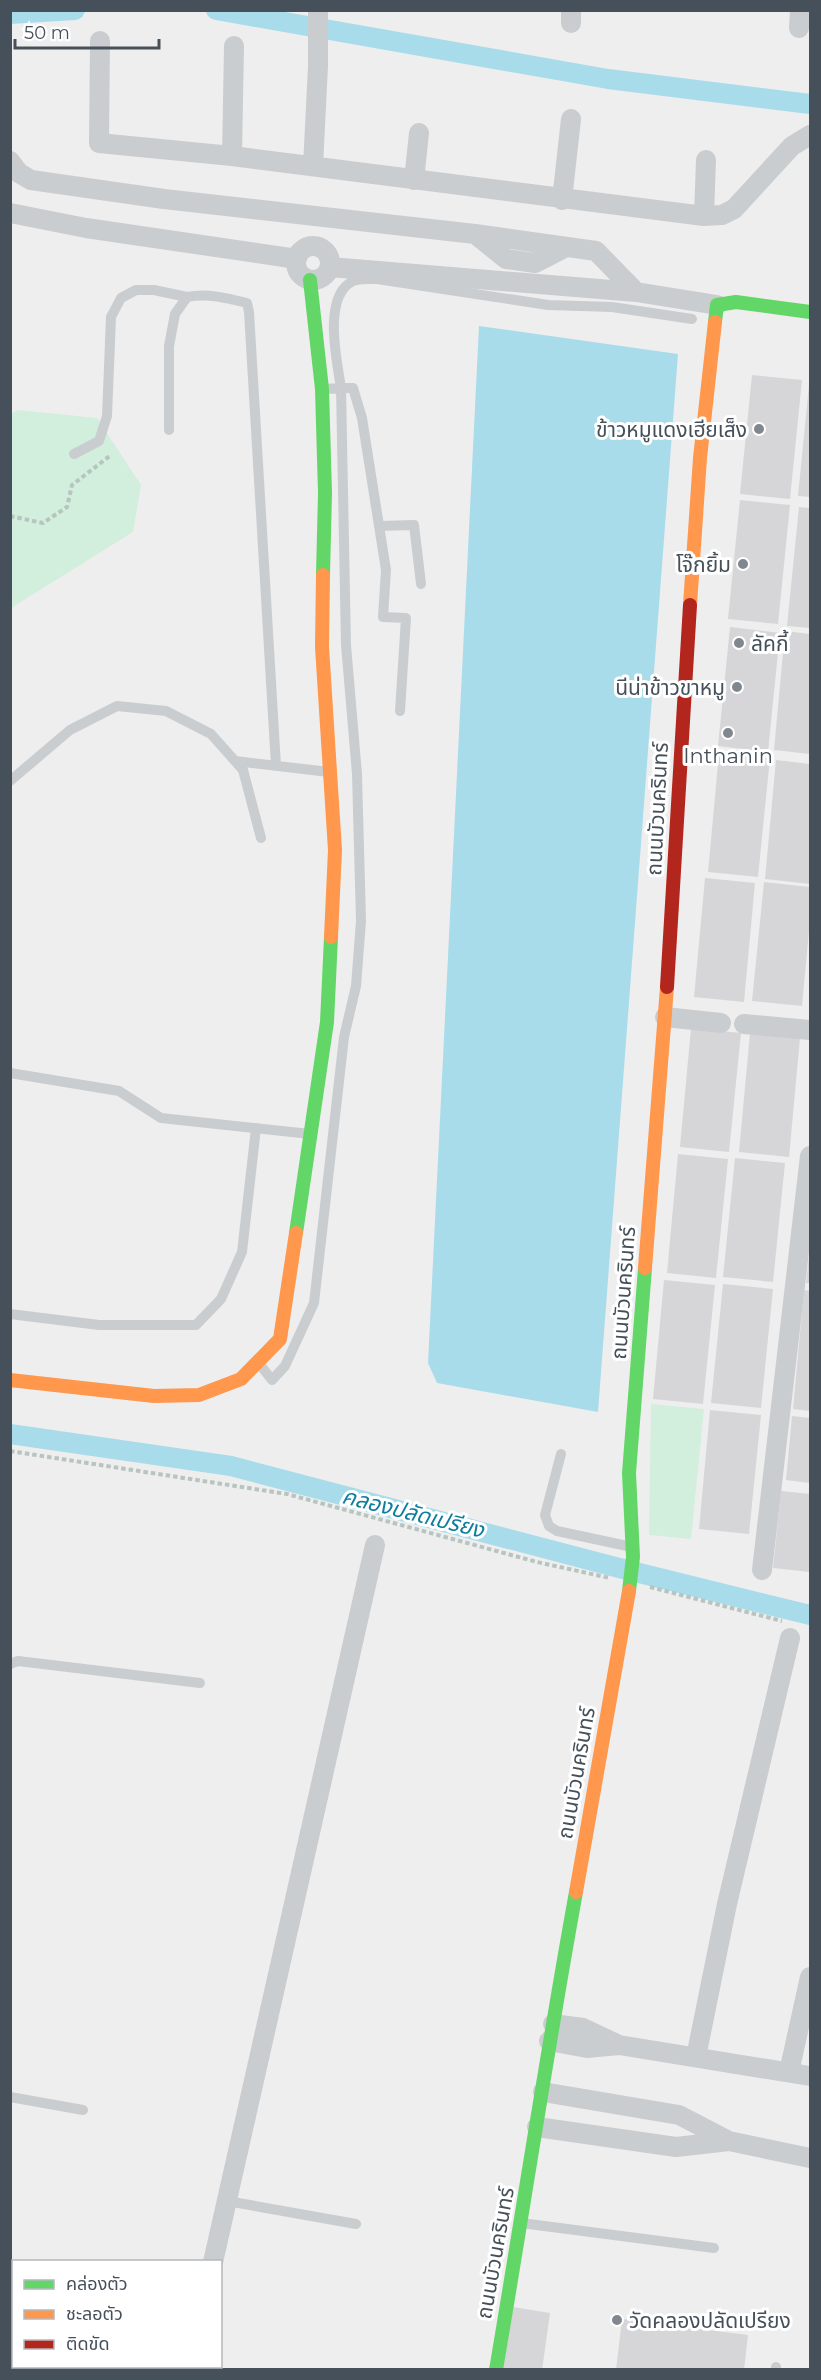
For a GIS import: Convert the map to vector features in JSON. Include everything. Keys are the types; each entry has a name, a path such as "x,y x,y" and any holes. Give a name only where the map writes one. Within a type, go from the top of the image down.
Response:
{"street":[{"path":"313,166 318,10"},
{"path":"100,41 99,144 232,156 562,200 704,216 722,215 734,209 785,152 810,135"},
{"path":"232,156 234,46"},
{"path":"562,200 571,119"},
{"path":"414,180 419,133"},
{"path":"704,216 706,160"},
{"path":"10,161 19,173 31,180 164,199 475,234 506,259 536,263 566,247 596,251 636,292"},
{"path":"10,213 86,228 297,259"},
{"path":"10,1380 154,1396 199,1395 241,1378 280,1339 327,1022 334,850 322,647 325,493 322,389 310,280 299,272 297,259 304,249 317,247 327,254 330,267"},
{"path":"330,267 636,292 717,305 736,302 810,312"},
{"path":"310,280 322,277 330,267"},
{"name":"ถนนบัวนครินทร์","path":"496,2370 551,2033 626,1618 633,1552 630,1462 665,1017 699,470 717,305"},
{"path":"665,1017 721,1023"},
{"path":"744,1024 810,1030"},
{"path":"762,1570 810,1156"},
{"path":"213,2260 375,1545"},
{"path":"696,2057 727,1904 789,1630"},
{"path":"789,2072 810,1977"},
{"path":"551,2033 583,2028 619,2045 810,2076"},
{"path":"543,2092 679,2115 729,2141 810,2158"},
{"path":"537,2127 676,2147 729,2141"}],"lane":[{"path":"258,1362 272,1380 285,1366 314,1303 344,1037 356,986 361,921 357,774 346,645 342,388 334,323 339,295 354,281 377,279 548,305 612,307 692,319"},
{"path":"74,454 99,441 107,416 111,317 121,298 136,290 154,290 187,297 195,295 222,297 247,303 276,766"},
{"path":"169,430 169,346 175,314 187,297"},
{"path":"322,389 353,388 362,418 386,570 383,617 406,618 400,711"},
{"path":"379,526 414,525 421,584"},
{"path":"10,781 70,730 117,706 166,711 212,734 243,770 261,838"},
{"path":"235,760 329,772"},
{"path":"10,1073 119,1091 161,1118 311,1134"},
{"path":"10,1314 99,1325 196,1326 221,1299 242,1252 256,1128"},
{"path":"561,1454 545,1515 549,1526 557,1531 633,1552"},
{"path":"10,1664 18,1661 200,1683"},
{"path":"10,2097 83,2110"},
{"path":"227,2201 356,2224"},
{"path":"521,2223 714,2248"}],"path":[{"path":"10,516 42,523 67,507 72,485 111,455"},
{"path":"10,1450 287,1494 537,1562 617,1580"},
{"path":"640,1585 789,1630"}],"green space":[{"path":"18,410 97,418 141,485 133,532 11,608 11,414"},
{"path":"651,1404 704,1409 691,1539 649,1535"}],"water":[{"path":"479,326 678,354 598,1412 437,1383 428,1363"}],"building":[{"path":"752,375 802,380 790,499 740,494"},
{"path":"810,385 810,497 798,496"},
{"path":"740,500 790,505 778,624 728,619"},
{"path":"799,507 810,508 810,628 787,626"},
{"path":"730,627 780,633 768,752 718,746"},
{"path":"785,631 810,634 810,754 774,750"},
{"path":"719,753 770,758 758,877 708,872"},
{"path":"776,760 810,764 810,884 765,879"},
{"path":"705,878 755,883 744,1002 694,997"},
{"path":"764,882 810,887 810,920 802,1006 752,1001"},
{"path":"691,1028 741,1033 729,1152 680,1147"},
{"path":"750,1033 800,1038 789,1157 739,1152"},
{"path":"678,1154 728,1159 716,1278 667,1273"},
{"path":"735,1158 785,1163 773,1282 723,1277"},
{"path":"809,1255 810,1283 806,1283"},
{"path":"664,1280 715,1285 703,1404 653,1399"},
{"path":"723,1284 773,1289 761,1408 711,1403"},
{"path":"804,1290 810,1291 810,1411 793,1409"},
{"path":"710,1410 761,1415 749,1534 699,1529"},
{"path":"792,1416 810,1418 810,1483 786,1480"},
{"path":"781,1491 810,1494 810,1572 773,1568"},
{"path":"513,2307 550,2313 542,2370 503,2370"},
{"path":"622,2319 748,2335 744,2370 616,2370"}],"waterway":[{"path":"10,14 75,10"},
{"path":"216,10 608,79 810,104"},
{"name":"คลองปลัดเปรียง","path":"10,1434 231,1466 623,1569 810,1615"}],"traffic: fast":[{"path":"310,280 322,389 325,493 323,575"},
{"path":"715,322 717,305 736,302 810,312"},
{"path":"296,1233 327,1022 331,937"},
{"path":"629,1591 633,1557 629,1473 645,1268"},
{"path":"496,2370 576,1892"}],"traffic: slow":[{"path":"690,605 700,458 715,322"},
{"path":"323,575 322,647 335,850 331,937"},
{"path":"645,1268 667,987"},
{"path":"10,1380 154,1396 199,1395 241,1379 280,1339 296,1233"},
{"path":"576,1892 629,1591"}],"traffic: jam":[{"path":"667,987 690,605"}],"place":[{"name":"ข้าวหมูแดงเฮียเส็ง","path":"759,429"},
{"name":"โจ๊กยิ้ม","path":"743,564"},
{"name":"ลัคกี้","path":"739,643"},
{"name":"นีน่าข้าวขาหมู","path":"737,687"},
{"name":"Inthanin","path":"728,733"},
{"name":"วัดคลองปลัดเปรียง","path":"617,2320"}]}
